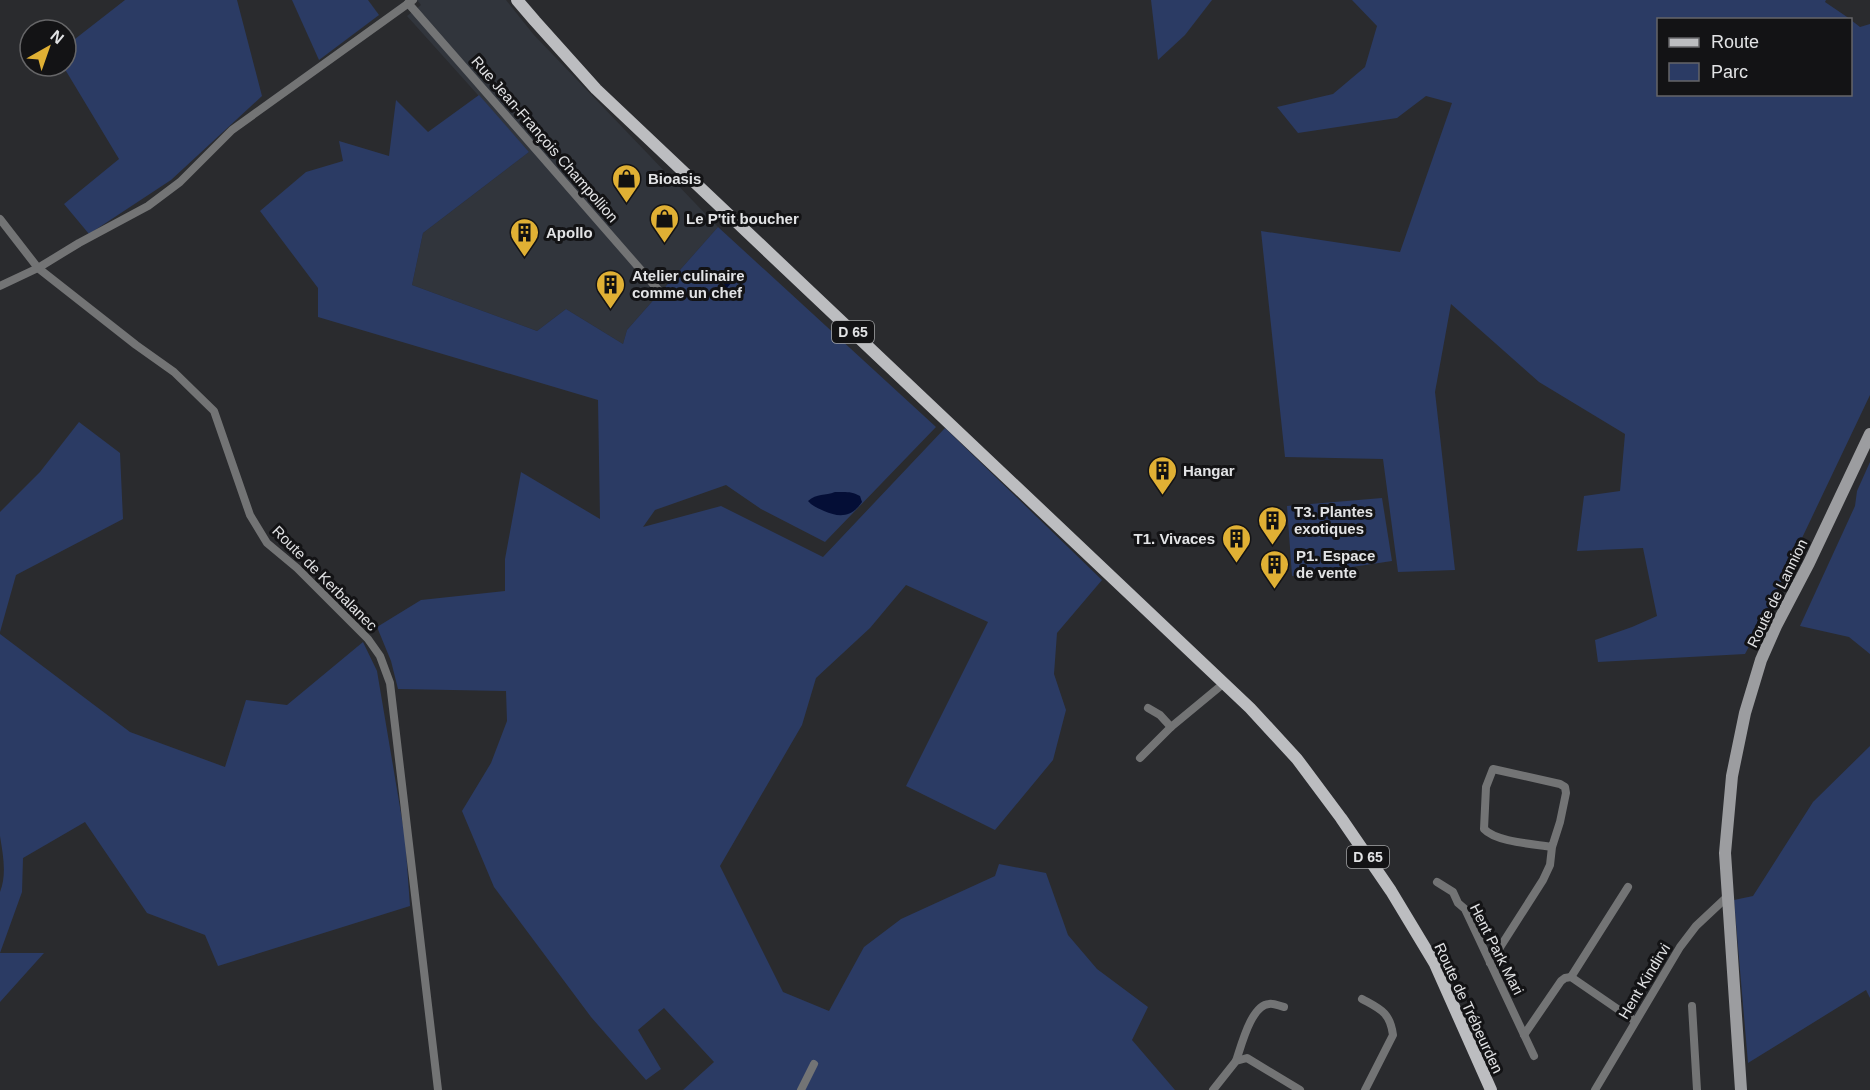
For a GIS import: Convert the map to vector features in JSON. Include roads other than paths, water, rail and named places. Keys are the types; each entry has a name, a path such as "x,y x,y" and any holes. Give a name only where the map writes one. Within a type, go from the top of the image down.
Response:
{"main road":[{"name":"Route de Trébeurden","path":"518,0 596,88 1250,708 1297,759 1392,891 1434,964 1491,1090"},
{"name":"Route de Lannion","path":"1741,1090 1725,853 1732,776 1745,713 1761,660 1870,434"}],"street":[{"path":"0,286 38,268 148,206 180,182 232,130 410,2"},
{"name":"Rue Jean-François Champollion","path":"410,2 661,293"},
{"name":"Route de Kerbalanec","path":"0,219 38,268 174,372 214,411 250,515 267,543 297,568 368,639 380,656 390,683 438,1090"},
{"path":"1140,758 1171,727 1223,684"},
{"path":"1148,708 1160,715 1171,727"},
{"path":"1490,963 1543,880 1550,865 1552,847 1566,794 1565,787 1560,784 1492,769 1486,786 1484,829 1497,836 1552,847"},
{"name":"Hent Park Mari","path":"1437,882 1453,892 1458,903 1465,909 1534,1056"},
{"path":"1571,977 1628,887"},
{"name":"Hent Kindirvi","path":"1595,1090 1680,948 1696,926 1728,896"},
{"path":"1524,1035 1560,981 1571,977 1635,1021"},
{"path":"1362,999 1386,1014 1393,1035 1365,1090"},
{"path":"1213,1090 1236,1061 1247,1029 1257,1011 1270,1004 1284,1007"},
{"path":"1692,1006 1698,1090"},
{"path":"1236,1061 1243,1058 1251,1060 1300,1090"},
{"path":"801,1090 814,1064"}],"place":[{"name":"Bioasis","path":"627,204"},
{"name":"Le P'tit boucher","path":"665,244"},
{"name":"Apollo","path":"525,258"},
{"name":"Atelier culinaire comme un chef","path":"611,310"},
{"name":"Hangar","path":"1162,496"},
{"name":"T3. Plantes exotiques","path":"1273,546"},
{"name":"T1. Vivaces","path":"1236,564"},
{"name":"P1. Espace de vente","path":"1275,590"}]}
